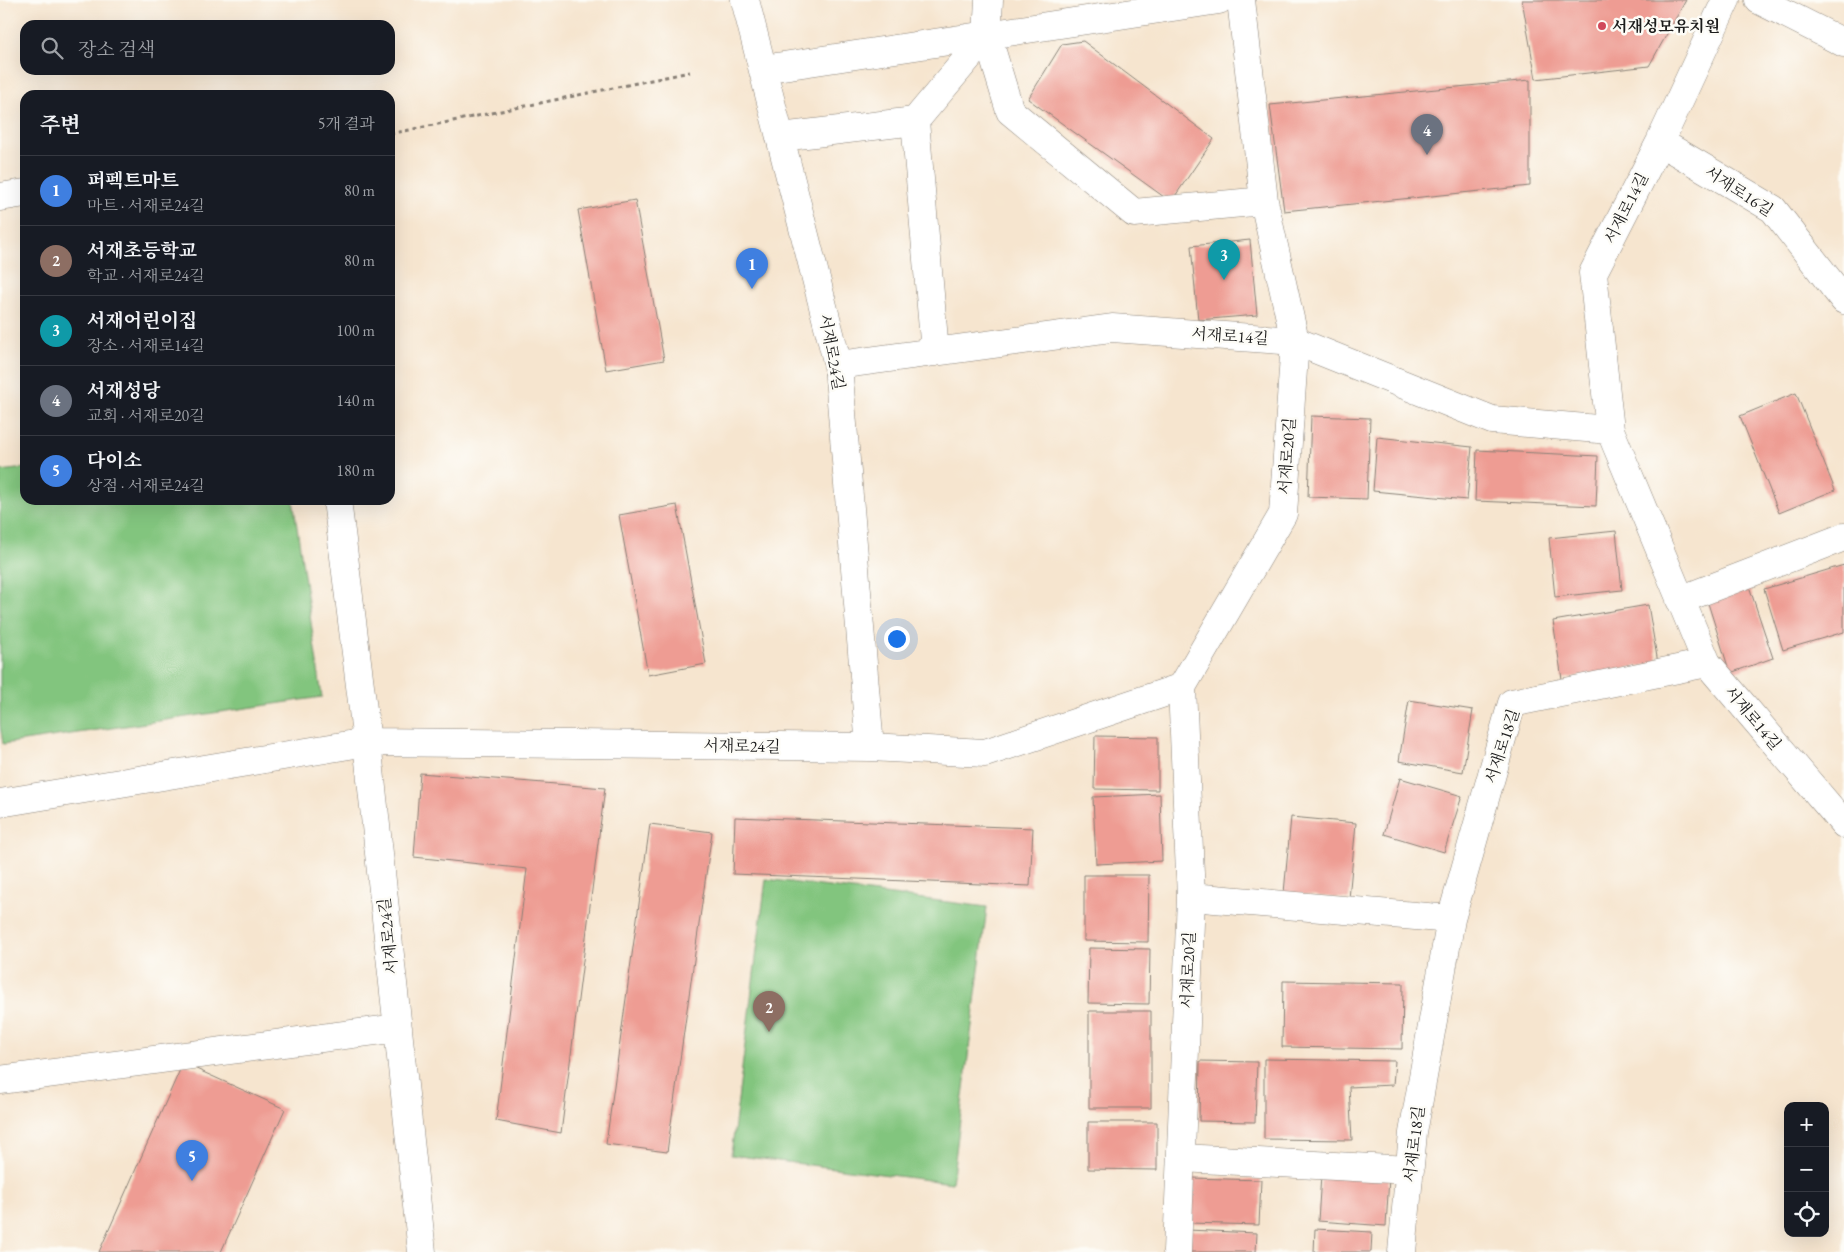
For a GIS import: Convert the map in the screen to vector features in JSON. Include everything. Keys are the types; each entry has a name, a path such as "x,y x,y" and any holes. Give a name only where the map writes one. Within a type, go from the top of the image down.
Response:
{"street":[{"name":"서재로24길","path":"422,1252 367,742 870,747 838,365 745,0"},
{"path":"989,0 987,35 1010,112 1134,213 1264,201"},
{"path":"764,69 1219,0"},
{"name":"서재로20길","path":"1177,1252 1191,897 1182,687 1283,514 1295,341 1264,201 1241,0"},
{"name":"서재로14길","path":"1726,0 1660,142 1593,273 1610,430 1707,663 1844,824"},
{"path":"1759,0 1844,43"},
{"path":"781,137 914,122 987,35"},
{"path":"914,122 935,352"},
{"name":"서재로16길","path":"1660,142 1773,209 1844,300"},
{"path":"0,197 20,194"},
{"name":"서재로14길","path":"838,365 1112,328 1295,341 1492,420 1610,430"},
{"path":"0,803 367,742 338,505"},
{"path":"1680,600 1844,537"},
{"name":"서재로18길","path":"1402,1252 1413,1133 1451,919 1512,703 1707,663"},
{"path":"870,747 985,752 1182,687"},
{"path":"1191,897 1451,919"},
{"path":"0,1080 398,1028"},
{"path":"1180,1158 1410,1170"}],"path":[{"path":"395,133 690,72"}],"green space":[{"path":"20,469 20,505 294,505 322,697 3,744 0,725 0,471"},
{"path":"766,879 987,907 952,1183 731,1155"}],"building":[{"name":"서재성모유치원","path":"1522,0 1686,0 1649,66 1536,79"},
{"path":"1083,41 1214,139 1171,202 1028,99 1062,44"},
{"path":"1530,80 1530,186 1284,211 1270,105"},
{"path":"635,200 664,360 606,370 578,210"},
{"path":"1250,240 1257,315 1198,320 1191,246"},
{"path":"1796,393 1835,490 1779,513 1740,416"},
{"path":"1311,416 1370,418 1367,499 1308,497"},
{"path":"1377,437 1472,447 1467,500 1373,491"},
{"path":"1477,450 1598,456 1596,506 1475,501"},
{"path":"677,505 706,664 648,675 619,515"},
{"path":"1616,531 1622,590 1555,597 1549,538"},
{"path":"1844,565 1844,632 1783,650 1764,589"},
{"path":"1749,586 1773,658 1730,673 1707,600"},
{"path":"1648,605 1658,663 1562,679 1553,621"},
{"path":"1409,700 1473,710 1463,772 1399,761"},
{"path":"1095,736 1158,737 1158,790 1094,789"},
{"path":"420,773 605,788 561,1133 496,1121 527,869 414,857"},
{"path":"1400,778 1462,796 1444,852 1384,834"},
{"path":"1160,794 1162,861 1096,864 1093,797"},
{"path":"735,817 1033,828 1030,886 733,874"},
{"path":"1291,817 1356,823 1349,899 1284,893"},
{"path":"650,824 712,832 667,1152 606,1144"},
{"path":"1084,875 1149,875 1148,942 1084,941"},
{"path":"1089,948 1150,949 1149,1004 1088,1003"},
{"path":"1283,981 1403,983 1402,1049 1282,1047"},
{"path":"1089,1011 1151,1011 1151,1108 1089,1108"},
{"path":"1264,1059 1395,1061 1393,1085 1349,1087 1352,1140 1264,1139"},
{"path":"1200,1061 1257,1062 1255,1122 1199,1121"},
{"path":"183,1063 285,1109 221,1252 99,1252"},
{"path":"1088,1122 1157,1122 1157,1170 1088,1169"},
{"path":"1321,1175 1389,1178 1386,1226 1318,1221"},
{"path":"1192,1178 1261,1180 1259,1225 1190,1223"},
{"path":"1315,1229 1372,1232 1371,1252 1314,1252"},
{"path":"1187,1230 1257,1233 1256,1252 1186,1252"}],"place":[{"name":"서재성모유치원","path":"1602,26"},
{"name":"서재성당","path":"1427,155"},
{"name":"서재어린이집","path":"1224,280"},
{"name":"퍼펙트마트","path":"752,289"},
{"name":"서재초등학교","path":"769,1032"},
{"name":"다이소","path":"192,1181"}]}
